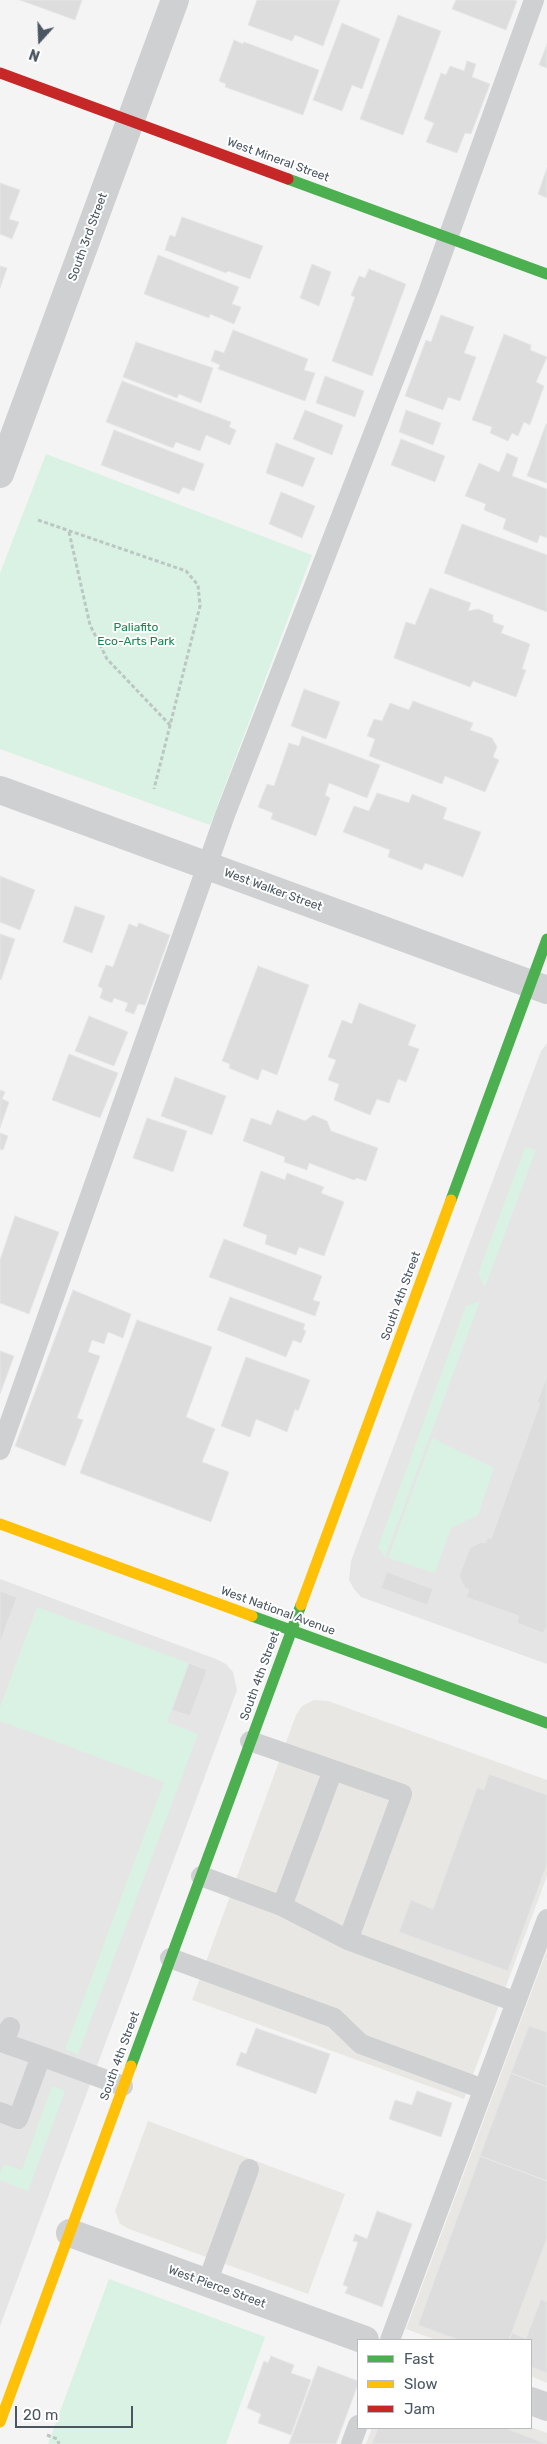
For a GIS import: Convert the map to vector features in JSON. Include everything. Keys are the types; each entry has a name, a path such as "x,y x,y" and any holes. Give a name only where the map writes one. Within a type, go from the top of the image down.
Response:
{"street":[{"name":"South 3rd Street","path":"0,474 7,434 131,121 175,0"},
{"name":"West Mineral Street","path":"0,73 547,274"},
{"name":"West Walker Street","path":"0,790 539,987"},
{"name":"South 4th Street","path":"0,2422 291,1630 539,987 547,939"},
{"name":"West National Avenue","path":"0,1524 547,1723"},
{"name":"West Pierce Street","path":"70,2233 362,2339"},
{"path":"532,2401 547,2407"}],"lane":[{"path":"0,1450 207,866 448,237 534,0"},
{"path":"250,1741 402,1794 348,1940"},
{"path":"282,1906 333,1770"},
{"path":"201,1876 282,1906 348,1940 516,2002"},
{"path":"390,2339 547,1919"},
{"path":"170,1958 334,2018 360,2044 484,2089"},
{"path":"10,2027 4,2043 124,2086"},
{"path":"0,2112 18,2119 41,2056"},
{"path":"207,2283 249,2169"},
{"path":"351,2444 357,2428"}],"path":[{"path":"38,520 186,571 198,586 200,606 154,789"},
{"path":"69,532 90,626 107,659 170,725"},
{"path":"47,2435 57,2439 59,2444"}],"shaded area":[{"path":"547,1043 547,1664 361,1597 349,1580 351,1561 541,1051"},
{"path":"0,1579 216,1659 226,1664 233,1672 237,1690 0,2326"},
{"path":"314,1700 328,1701 547,1780 547,1876 464,2099 192,2000 296,1715 302,1706"},
{"path":"547,1950 547,2383 532,2376 532,2339 433,2339 406,2329"},
{"path":"148,2121 345,2194 308,2294 129,2229 120,2224 115,2211"},
{"path":"532,2427 547,2433 547,2444 366,2444 372,2429 532,2429"}],"green space":[{"name":"Paliafito Eco-Arts Park","path":"46,454 312,555 210,825 0,749 0,573"},
{"path":"525,1147 536,1150 485,1287 478,1274"},
{"path":"480,1301 385,1558 378,1547 466,1306"},
{"path":"432,1438 494,1468 478,1515 451,1528 435,1573 388,1558"},
{"path":"37,1607 189,1663 167,1722 198,1734 78,2054 65,2049 164,1782 0,1721 0,1707"},
{"path":"52,2086 65,2091 28,2191 0,2180 0,2174 4,2164 22,2170"},
{"path":"109,2279 265,2337 226,2444 48,2444"}],"building":[{"path":"20,0 82,0 75,20"},
{"path":"257,0 340,0 323,46 295,35 292,41 248,25"},
{"path":"456,0 517,1 506,30 452,9"},
{"path":"398,15 441,31 403,135 360,119"},
{"path":"342,23 380,39 362,89 352,85 342,111 313,100"},
{"path":"234,40 319,70 303,115 225,87 226,84 219,81"},
{"path":"547,44 547,68 539,65"},
{"path":"467,61 476,64 472,77 490,84 471,134 465,133 457,153 426,142 434,123 424,119 441,73 446,75 450,66 464,71"},
{"path":"547,168 547,198 538,194"},
{"path":"0,183 20,190 9,219 19,222 12,239 0,234"},
{"path":"182,217 263,246 250,279 228,271 226,273 165,250 170,235 175,237"},
{"path":"158,255 239,287 232,304 241,307 234,324 210,314 209,318 144,294"},
{"path":"312,264 331,272 319,306 300,298"},
{"path":"0,266 7,268 0,288"},
{"path":"369,269 406,284 372,376 332,361 355,297 351,295 359,276 365,278"},
{"path":"441,315 474,327 464,353 476,357 460,401 448,397 443,410 405,396 426,340 431,342"},
{"path":"233,330 308,359 304,370 315,373 305,401 218,369 220,365 211,361 215,350 224,353"},
{"path":"504,334 531,345 530,350 547,357 536,382 544,386 530,425 524,422 518,436 512,433 508,441 490,433 492,427 472,420"},
{"path":"136,342 213,368 201,403 179,394 177,398 123,377"},
{"path":"325,376 364,391 355,417 316,403"},
{"path":"122,381 231,422 229,427 236,430 230,445 206,435 200,451 176,442 173,448 106,422"},
{"path":"305,410 343,425 332,455 293,439"},
{"path":"406,410 441,423 433,445 399,432"},
{"path":"547,424 547,483 527,476"},
{"path":"114,430 204,464 194,491 183,487 179,494 101,465"},
{"path":"401,439 445,456 435,482 391,465"},
{"path":"276,443 315,458 303,487 266,473"},
{"path":"507,453 518,458 512,476 547,489 547,538 540,535 537,543 503,529 506,519 484,510 486,504 465,496 479,463 499,472"},
{"path":"281,492 315,506 302,538 269,524"},
{"path":"462,524 547,555 547,612 444,573"},
{"path":"430,588 471,603 468,611 478,609 493,615 493,622 504,626 501,633 530,644 522,669 526,670 516,697 473,681 470,687 394,658 406,622 415,625"},
{"path":"304,689 340,702 326,739 291,726"},
{"path":"413,701 473,723 470,730 492,738 497,747 493,757 499,760 485,792 445,776 442,784 369,756 375,739 367,736 374,719 382,721 390,703 409,710"},
{"path":"302,736 380,765 367,798 329,783 325,795 330,798 316,836 271,819 273,813 258,807 267,784 274,786 289,743 299,746"},
{"path":"377,793 409,803 412,794 447,808 443,819 481,832 463,877 425,863 422,870 388,857 390,850 343,832 354,806 369,811"},
{"path":"0,876 35,890 20,930 0,922"},
{"path":"75,906 105,916 92,953 63,942"},
{"path":"139,923 170,935 145,1005 138,1004 134,1014 125,1011 128,1003 114,998 112,1003 100,998 103,989 98,986 106,965 113,967 129,924 137,927"},
{"path":"0,934 15,939 1,980 0,979"},
{"path":"258,966 309,985 277,1075 262,1069 258,1080 229,1068 230,1064 222,1061"},
{"path":"359,1003 416,1025 408,1045 419,1049 406,1082 398,1079 389,1103 377,1099 370,1115 334,1100 339,1084 328,1080 336,1060 328,1057 342,1020 352,1024"},
{"path":"89,1016 128,1032 114,1066 75,1051"},
{"path":"69,1054 118,1073 100,1118 52,1100"},
{"path":"175,1077 226,1096 212,1135 161,1116"},
{"path":"0,1090 5,1092 2,1099 9,1102 0,1128"},
{"path":"277,1110 305,1121 313,1115 327,1121 331,1131 378,1148 366,1181 357,1178 354,1180 309,1163 307,1170 284,1162 285,1157 243,1141 251,1118 271,1125"},
{"path":"147,1118 187,1131 173,1172 133,1158"},
{"path":"0,1133 8,1136 3,1150 0,1149"},
{"path":"261,1171 285,1180 287,1173 324,1187 321,1193 344,1202 324,1256 299,1247 296,1255 265,1244 267,1235 243,1226"},
{"path":"15,1216 59,1232 29,1314 0,1303 0,1260"},
{"path":"224,1239 322,1276 313,1300 320,1302 315,1316 209,1277"},
{"path":"73,1290 131,1314 123,1338 108,1332 104,1344 92,1340 88,1352 100,1356 77,1418 83,1420 65,1466 15,1446"},
{"path":"230,1297 305,1324 303,1329 306,1331 301,1343 293,1340 286,1357 217,1330"},
{"path":"137,1320 212,1347 186,1417 215,1429 202,1462 229,1472 211,1522 80,1473"},
{"path":"0,1351 14,1356 0,1394"},
{"path":"246,1357 310,1380 298,1411 295,1409 287,1432 256,1419 250,1437 221,1426"},
{"path":"547,1376 547,1627 543,1633 517,1623 519,1616 466,1597 469,1590 465,1588 459,1576 470,1548 481,1542 485,1543 488,1537 491,1539 540,1403 537,1402"},
{"path":"387,1572 433,1589 427,1605 381,1588"},
{"path":"0,1591 17,1597 0,1643"},
{"path":"189,1663 207,1670 190,1716 172,1710"},
{"path":"489,1774 547,1795 547,1864 508,1971 399,1932 411,1900 433,1909 477,1788 484,1790"},
{"path":"529,2026 547,2032 547,2087 511,2073"},
{"path":"256,2028 330,2054 316,2094 236,2065 241,2052 246,2054"},
{"path":"511,2073 547,2087 547,2181 480,2156"},
{"path":"417,2091 452,2103 441,2137 389,2119 395,2100 412,2105"},
{"path":"480,2156 547,2181 547,2238 509,2339 456,2339 418,2325"},
{"path":"377,2211 412,2224 382,2307 345,2293 348,2287 343,2285 358,2242 353,2241 355,2234 367,2239"},
{"path":"541,2299 547,2302 547,2373 532,2367 532,2339 526,2339"},
{"path":"512,2333 526,2339 509,2339"},
{"path":"271,2356 294,2365 291,2373 311,2380 291,2435 258,2423 261,2414 247,2408 264,2361 268,2363"},
{"path":"318,2366 357,2381 357,2387 336,2444 289,2444"},
{"path":"378,2429 508,2429 547,2444 372,2444"}],"traffic: fast":[{"path":"288,179 547,274"},
{"path":"451,1200 547,939"},
{"path":"131,2066 301,1605"},
{"path":"252,1616 547,1723"}],"traffic: slow":[{"path":"301,1605 451,1200"},
{"path":"0,1524 252,1616"},
{"path":"0,2422 131,2066"}],"traffic: jam":[{"path":"0,73 288,179"}]}
